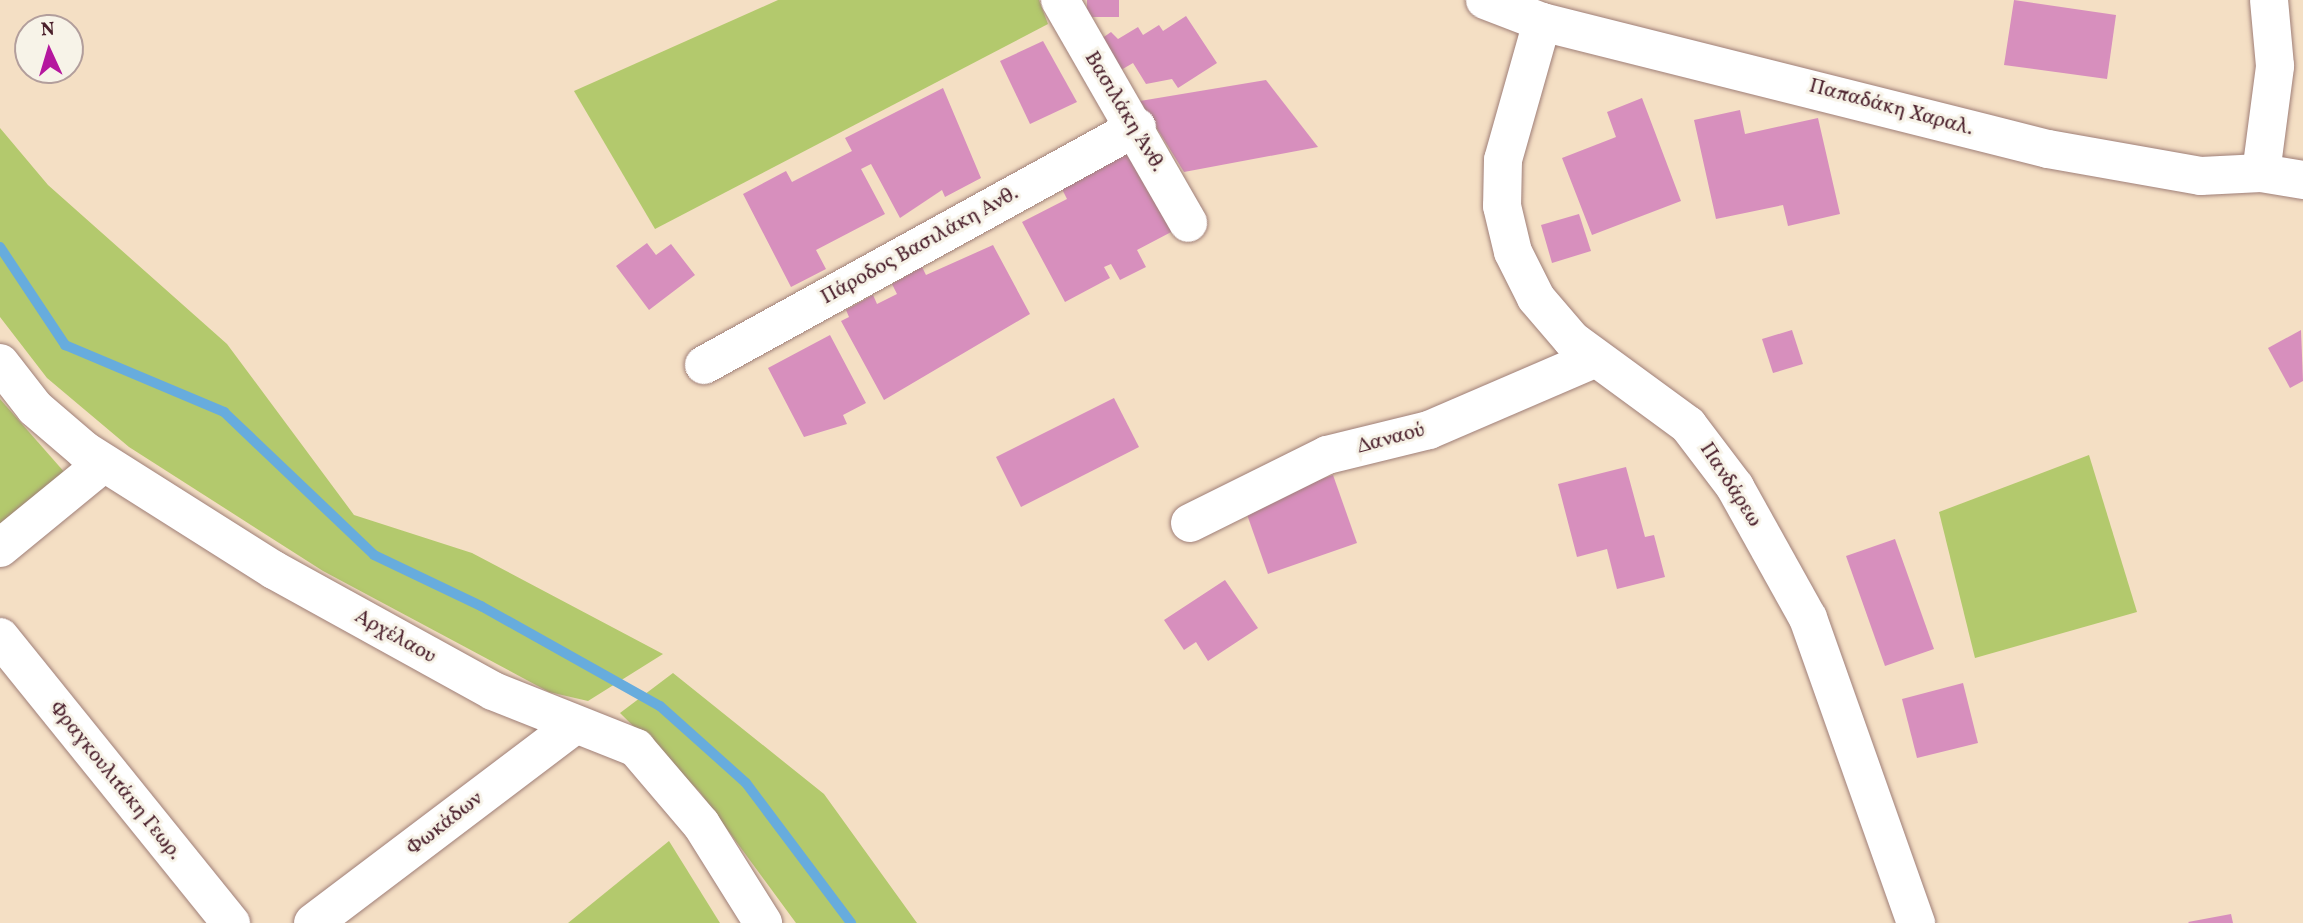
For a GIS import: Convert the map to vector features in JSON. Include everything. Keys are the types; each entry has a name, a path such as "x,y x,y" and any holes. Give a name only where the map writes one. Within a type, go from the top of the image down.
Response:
{"street":[{"name":"Βασιλάκη Άνθ.","path":"1059,0 1137,127 1188,223"},
{"name":"Παπαδάκη Χαραλ.","path":"1485,0 1542,22 2048,149 2201,176 2261,173 2303,180"},
{"path":"2261,173 2275,66 2269,0"},
{"name":"Πανδάρεω","path":"1542,22 1508,132 1506,230 1536,298 1594,359 1688,425 1735,487 1785,571 1808,618 1859,775 1916,923"},
{"name":"Πάροδος Βασιλάκη Ανθ.","path":"704,365 1137,127"},
{"name":"Δαναού","path":"1190,523 1327,455 1429,430 1594,359"},
{"name":"Αρχέλαου","path":"0,363 35,408 104,463 326,600 493,691 575,725 613,735 645,755 714,842 763,923"},
{"path":"0,548 104,463"},
{"name":"Φραγκουλιτάκη Γεωρ.","path":"0,637 232,923"},
{"name":"Φωκάδων","path":"313,923 575,725"}],"green space":[{"path":"778,0 1039,0 1048,24 655,229 574,91"},
{"path":"0,128 48,185 227,344 354,515 472,553 663,654 588,701 549,692 323,571 129,447 47,378 0,317"},
{"path":"0,399 66,474 0,527"},
{"path":"2089,455 2137,612 1975,658 1939,512"},
{"path":"673,673 824,794 917,923 796,923 699,791 620,713"},
{"path":"669,841 720,923 568,923"}],"building":[{"path":"1087,0 1119,0 1119,17 1087,17"},
{"path":"2014,0 2116,15 2107,79 2004,65"},
{"path":"1186,16 1217,63 1178,88 1172,79 1146,84 1133,63 1121,70 1101,39 1111,32 1118,39 1138,27 1143,35 1159,25 1163,31"},
{"path":"1043,41 1077,102 1030,124 1000,61"},
{"path":"1266,80 1318,147 1184,172 1140,101"},
{"path":"943,88 981,178 945,197 942,190 900,218 871,164 861,169 885,214 816,250 826,269 791,287 743,194 786,171 792,182 852,151 845,138"},
{"path":"1642,98 1681,201 1592,235 1562,158 1616,137 1607,112"},
{"path":"1740,110 1745,134 1818,118 1840,214 1788,226 1783,205 1716,219 1694,120"},
{"path":"1128,141 1175,230 1137,250 1146,267 1120,280 1111,264 1104,267 1110,278 1065,302 1022,222 1067,199 1057,179"},
{"path":"1579,214 1591,251 1552,263 1541,225"},
{"path":"647,243 656,255 671,244 695,275 649,310 616,266"},
{"path":"993,245 1030,314 884,400 841,321 849,317 846,310 873,295 877,304 897,294 892,284 922,267 926,275"},
{"path":"1792,330 1803,364 1773,373 1762,339"},
{"path":"2301,330 2303,381 2290,388 2268,348"},
{"path":"830,335 866,403 843,415 847,424 804,437 768,368"},
{"path":"1114,398 1139,447 1021,507 996,457"},
{"path":"1626,467 1645,537 1654,535 1665,577 1617,589 1607,549 1577,557 1558,484"},
{"path":"1333,475 1357,543 1268,574 1244,506"},
{"path":"1895,539 1934,649 1885,666 1846,556"},
{"path":"1225,580 1258,628 1208,661 1196,642 1184,650 1164,620"},
{"path":"1963,683 1978,743 1917,758 1902,699"},
{"path":"2231,914 2233,923 2188,922"}],"waterway":[{"path":"0,247 65,345 224,412 374,555 481,606 660,706 746,783 851,923"}]}
